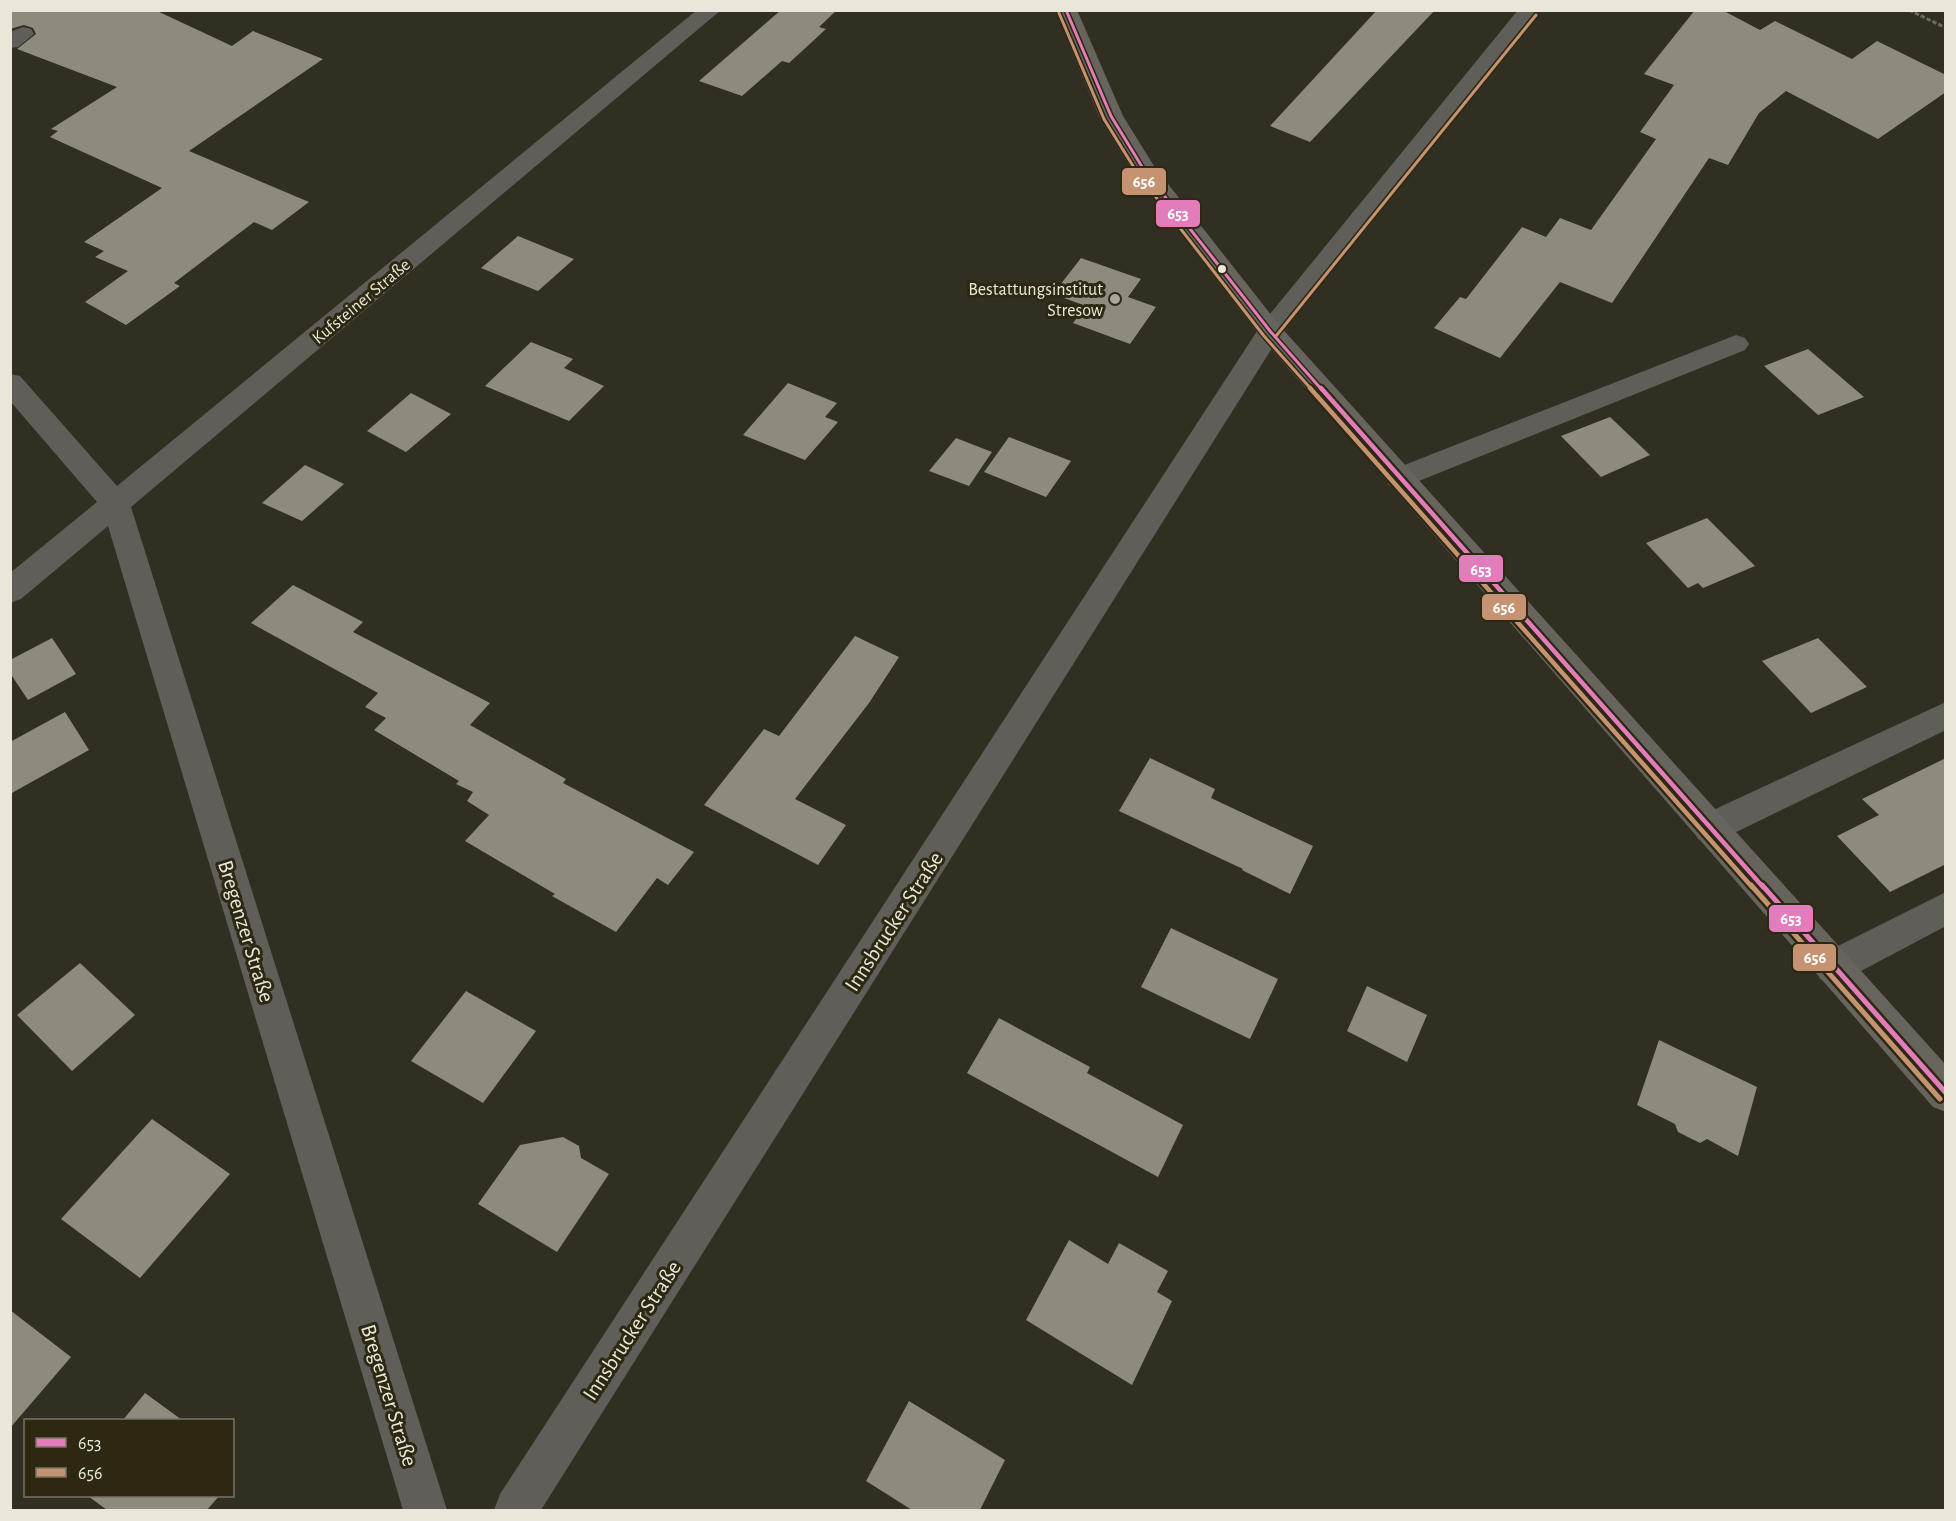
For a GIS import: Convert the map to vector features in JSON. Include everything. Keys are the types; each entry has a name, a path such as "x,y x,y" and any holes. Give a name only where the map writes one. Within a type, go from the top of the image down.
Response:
{"main road":[{"path":"1066,10 1111,116 1144,170 1270,331 1946,1094"}],"street":[{"name":"Kufsteiner Straße","path":"10,591 711,10"},
{"name":"Innsbrucker Straße","path":"516,1510 1270,331 1530,10"},
{"path":"1400,478 1736,344"},
{"name":"Bregenzer Straße","path":"10,383 116,504 425,1510"},
{"path":"1710,828 1946,715"},
{"path":"1833,967 1946,908"}],"path":[{"path":"1909,10 1946,28"}],"building":[{"path":"10,10 155,10 232,46 253,31 323,59 189,151 309,202 272,230 254,222 174,283 180,286 126,325 85,302 128,271 95,257 104,251 84,242 162,188 50,137 58,131 51,129 117,87 17,49 36,34 33,28 24,25 10,29"},
{"path":"781,10 837,10 819,27 826,29 789,63 782,61 742,96 699,81"},
{"path":"1377,10 1435,10 1310,142 1270,126"},
{"path":"1695,10 1722,10 1760,30 1775,21 1852,59 1877,41 1946,75 1946,92 1878,139 1786,91 1759,113 1728,165 1709,158 1612,303 1560,282 1500,358 1434,328 1460,297 1466,299 1522,227 1546,237 1560,218 1591,230 1656,139 1640,132 1674,85 1644,74"},
{"path":"518,236 574,259 538,291 481,268"},
{"path":"1081,258 1141,279 1128,297 1156,307 1130,344 1073,323 1086,306 1053,294"},
{"path":"531,342 573,359 564,368 604,386 569,421 485,386"},
{"path":"1808,349 1864,397 1818,415 1764,366"},
{"path":"788,383 837,403 825,417 838,422 805,460 743,435"},
{"path":"411,393 451,414 406,452 367,431"},
{"path":"1610,417 1650,455 1601,477 1561,436"},
{"path":"1009,437 1071,461 1046,497 984,472"},
{"path":"956,438 992,452 969,486 929,471"},
{"path":"305,465 344,484 302,521 262,503"},
{"path":"1707,518 1755,566 1703,588 1698,583 1688,588 1646,543"},
{"path":"293,585 363,622 353,632 490,703 470,725 566,779 563,783 694,852 668,885 657,878 616,932 552,896 555,894 465,841 489,815 467,801 473,792 456,784 459,781 374,730 386,718 365,707 378,693 251,623"},
{"path":"855,636 899,657 869,703 795,799 846,825 818,865 704,805 764,729 779,736"},
{"path":"52,638 76,674 28,700 10,673 10,660"},
{"path":"1818,638 1867,687 1811,713 1762,661"},
{"path":"65,712 89,750 10,794 10,742"},
{"path":"1150,758 1215,789 1211,798 1313,846 1290,894 1243,869 1119,811"},
{"path":"1946,758 1946,864 1890,892 1837,836 1879,815 1862,799"},
{"path":"1171,928 1278,979 1250,1039 1141,987"},
{"path":"80,963 135,1015 72,1071 17,1015"},
{"path":"1367,986 1427,1015 1407,1062 1347,1031"},
{"path":"466,991 536,1031 483,1103 411,1061"},
{"path":"999,1018 1090,1067 1087,1073 1183,1125 1158,1177 967,1073"},
{"path":"1659,1040 1757,1087 1738,1156 1707,1139 1700,1143 1678,1132 1675,1124 1637,1105"},
{"path":"152,1119 230,1174 140,1278 61,1219"},
{"path":"563,1137 579,1146 581,1158 609,1174 557,1252 478,1204 520,1145"},
{"path":"1069,1240 1108,1264 1119,1243 1168,1271 1157,1292 1172,1301 1132,1385 1026,1320"},
{"path":"10,1310 71,1357 10,1428"},
{"path":"145,1393 181,1419 124,1419"},
{"path":"909,1401 1005,1460 980,1510 912,1510 866,1481"},
{"path":"89,1497 218,1497 207,1510 107,1510"}],"transit line":[{"name":"653","path":"1066,10 1111,116 1144,170 1270,331 1946,1093"},
{"name":"656","path":"1059,13 1104,119 1138,174 1264,336 1940,1099"},
{"name":"656","path":"1276,336 1536,15"}],"place":[{"name":"Bestattungsinstitut Stresow","path":"1115,299"}]}
